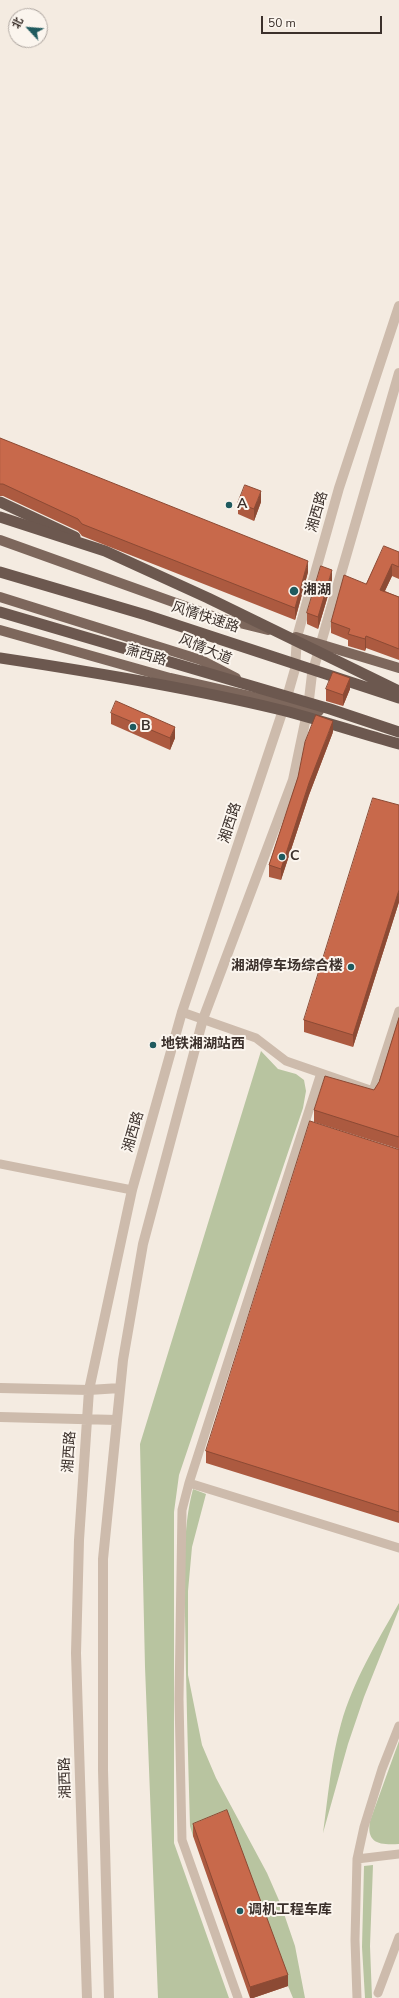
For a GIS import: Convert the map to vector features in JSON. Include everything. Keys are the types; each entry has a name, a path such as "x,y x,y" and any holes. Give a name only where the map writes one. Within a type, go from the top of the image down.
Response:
{"highway":[{"path":"0,502 215,601 399,691"},
{"path":"0,517 105,551"},
{"name":"风情快速路","path":"0,572 146,615 399,698"},
{"path":"0,612 330,709 399,732"},
{"path":"0,658 123,676 211,694 279,710 399,744"}],"main road":[{"path":"0,540 215,617 297,637 399,668"},
{"name":"风情大道","path":"0,597 201,660 285,704 399,728"},
{"name":"萧西路","path":"0,630 170,678 285,704"},
{"path":"294,669 399,702"}],"street":[{"name":"湘西路","path":"87,1998 76,1653 79,1540 89,1390 132,1190 182,1012 285,704 294,669 297,637 339,488 399,306"},
{"path":"109,1998 103,1770 103,1559 123,1360 143,1244 203,1019 293,780 308,708 312,674 399,373"},
{"path":"0,1388 89,1390 120,1388"},
{"path":"0,1417 117,1420"}],"lane":[{"path":"182,1012 256,1038 286,1062 373,1091 399,1011"},
{"path":"238,1998 182,1840 179,1699 182,1510 189,1483 309,1126 321,1073"},
{"path":"0,1164 132,1190"},
{"path":"189,1483 399,1548"},
{"path":"357,1998 355,1940 357,1859 364,1827 382,1769 399,1726"},
{"path":"357,1859 399,1854"},
{"path":"378,1993 399,1937"}],"green space":[{"path":"261,1051 278,1069 296,1074 304,1080 306,1091 303,1108 179,1475 174,1512 174,1843 229,1998 158,1998 145,1667 140,1444"},
{"path":"193,1489 206,1494 192,1547 188,1591 188,1675 202,1745 216,1778 267,1873 281,1905 295,1946 305,1998 293,1998 288,1986 193,1836 190,1826 185,1568 187,1520"},
{"path":"399,1603 399,1609 364,1697 348,1744 323,1833 330,1778 341,1724 346,1708 366,1662"},
{"path":"399,1741 399,1844 386,1844 376,1842 372,1839 369,1829 370,1821"},
{"path":"373,1865 370,1946 372,1998 365,1998 362,1947 364,1866"}],"building":[{"path":"0,438 308,561 295,608 82,524 78,519 3,484 0,484"},
{"path":"245,485 261,491 254,509 238,503"},
{"path":"384,546 399,552 399,567 392,564 380,590 399,597 399,649 366,636 365,639 348,634 350,629 331,622 344,575 366,584"},
{"path":"321,566 332,570 318,617 307,613"},
{"path":"333,672 350,678 343,695 326,689"},
{"path":"116,701 175,727 170,738 111,713"},
{"path":"316,715 333,721 309,783 281,869 269,865 298,777 305,742"},
{"name":"湘湖停车场综合楼","path":"373,798 399,805 399,890 353,1035 304,1020"},
{"path":"399,1018 399,1137 314,1110 325,1076 374,1090 379,1082"},
{"path":"310,1121 399,1149 399,1512 206,1451"},
{"name":"调机工程车库","path":"227,1810 288,1975 250,1987 193,1824"}],"place":[{"name":"A","path":"229,505"},
{"name":"湘湖","path":"294,591"},
{"name":"B","path":"133,727"},
{"name":"C","path":"282,857"},
{"name":"湘湖停车场综合楼","path":"351,967"},
{"name":"地铁湘湖站西","path":"153,1045"},
{"name":"调机工程车库","path":"240,1911"}]}
